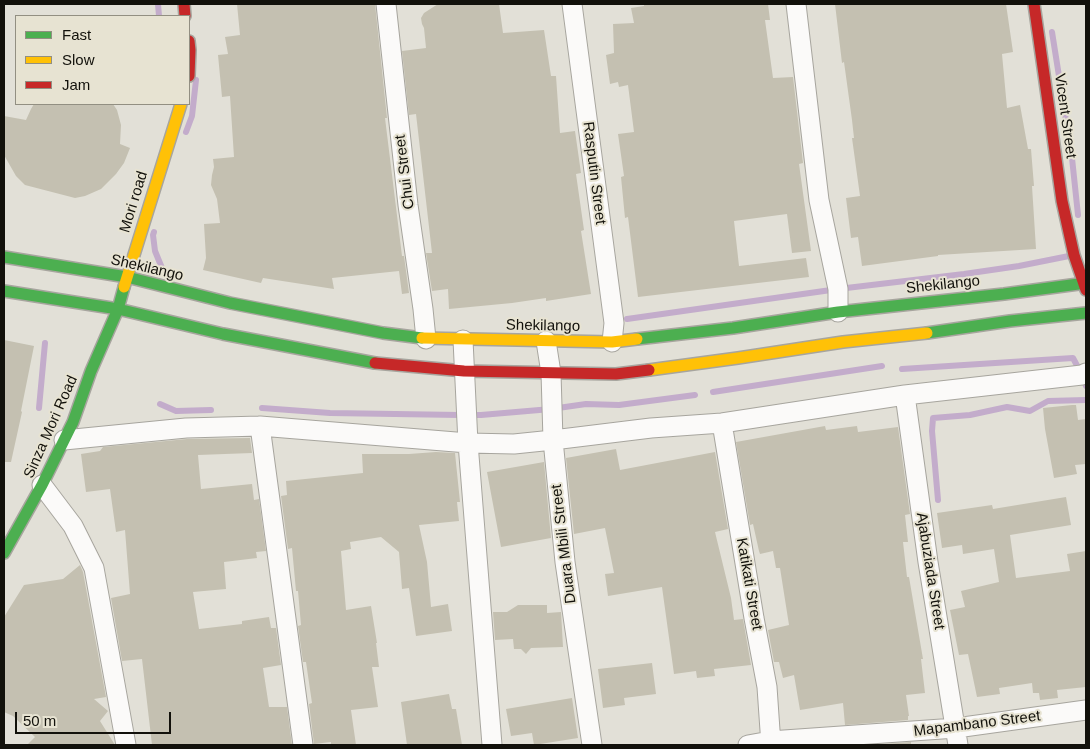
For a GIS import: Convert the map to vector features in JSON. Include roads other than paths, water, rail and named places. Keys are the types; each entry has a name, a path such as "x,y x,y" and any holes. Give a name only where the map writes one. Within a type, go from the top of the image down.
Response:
{"main road":[{"name":"Vicent Street","path":"1034,4 1062,201 1074,255 1086,286"},
{"path":"190,50 190,72"},
{"name":"Mori road","path":"118,309 126,277 181,105"},
{"name":"Shekilango","path":"4,257 126,277 230,303 383,333 426,339 463,340 612,342 733,328 838,312 1086,286"},
{"path":"4,291 118,309 223,334 375,363 464,371 551,373 616,374 843,342 938,332 1010,321 1086,314"},
{"name":"Sinza Mori Road","path":"4,553 42,485 73,422 91,372 118,309"}],"street":[{"name":"Chui Street","path":"386,4 408,205 426,339"},
{"name":"Rasputin Street","path":"572,4 614,323 612,342"},
{"path":"796,4 819,200 838,290 838,312"},
{"path":"463,340 468,443 492,745"},
{"name":"Duara Mbili Street","path":"546,341 551,373 553,440 565,562 592,745"},
{"path":"64,440 186,428 260,426 468,443 514,444 651,428 722,423 905,395 1082,375 1086,373"},
{"name":"Ajabuziada Street","path":"905,395 928,562 957,737"},
{"name":"Katikati Street","path":"722,423 767,687 771,743"},
{"path":"260,426 303,745"},
{"path":"42,485 73,526 94,568 126,745"},
{"name":"Mapambano Street","path":"748,745 957,737 1086,710"}],"waterway":[{"path":"158,4 159,15"},
{"path":"1052,32 1072,158 1078,215"},
{"path":"186,132 192,116 196,80"},
{"path":"154,232 155,251 164,273"},
{"path":"627,319 838,289 964,274 1069,256"},
{"path":"39,408 45,343"},
{"path":"902,369 1073,358 1086,386"},
{"path":"713,392 882,366"},
{"path":"472,415 551,409 586,404 619,405 695,395"},
{"path":"938,500 932,431 933,418 970,415 1007,407 1030,411 1048,401 1086,400"},
{"path":"160,404 176,411 211,410"},
{"path":"262,408 330,413 460,415"}]}
